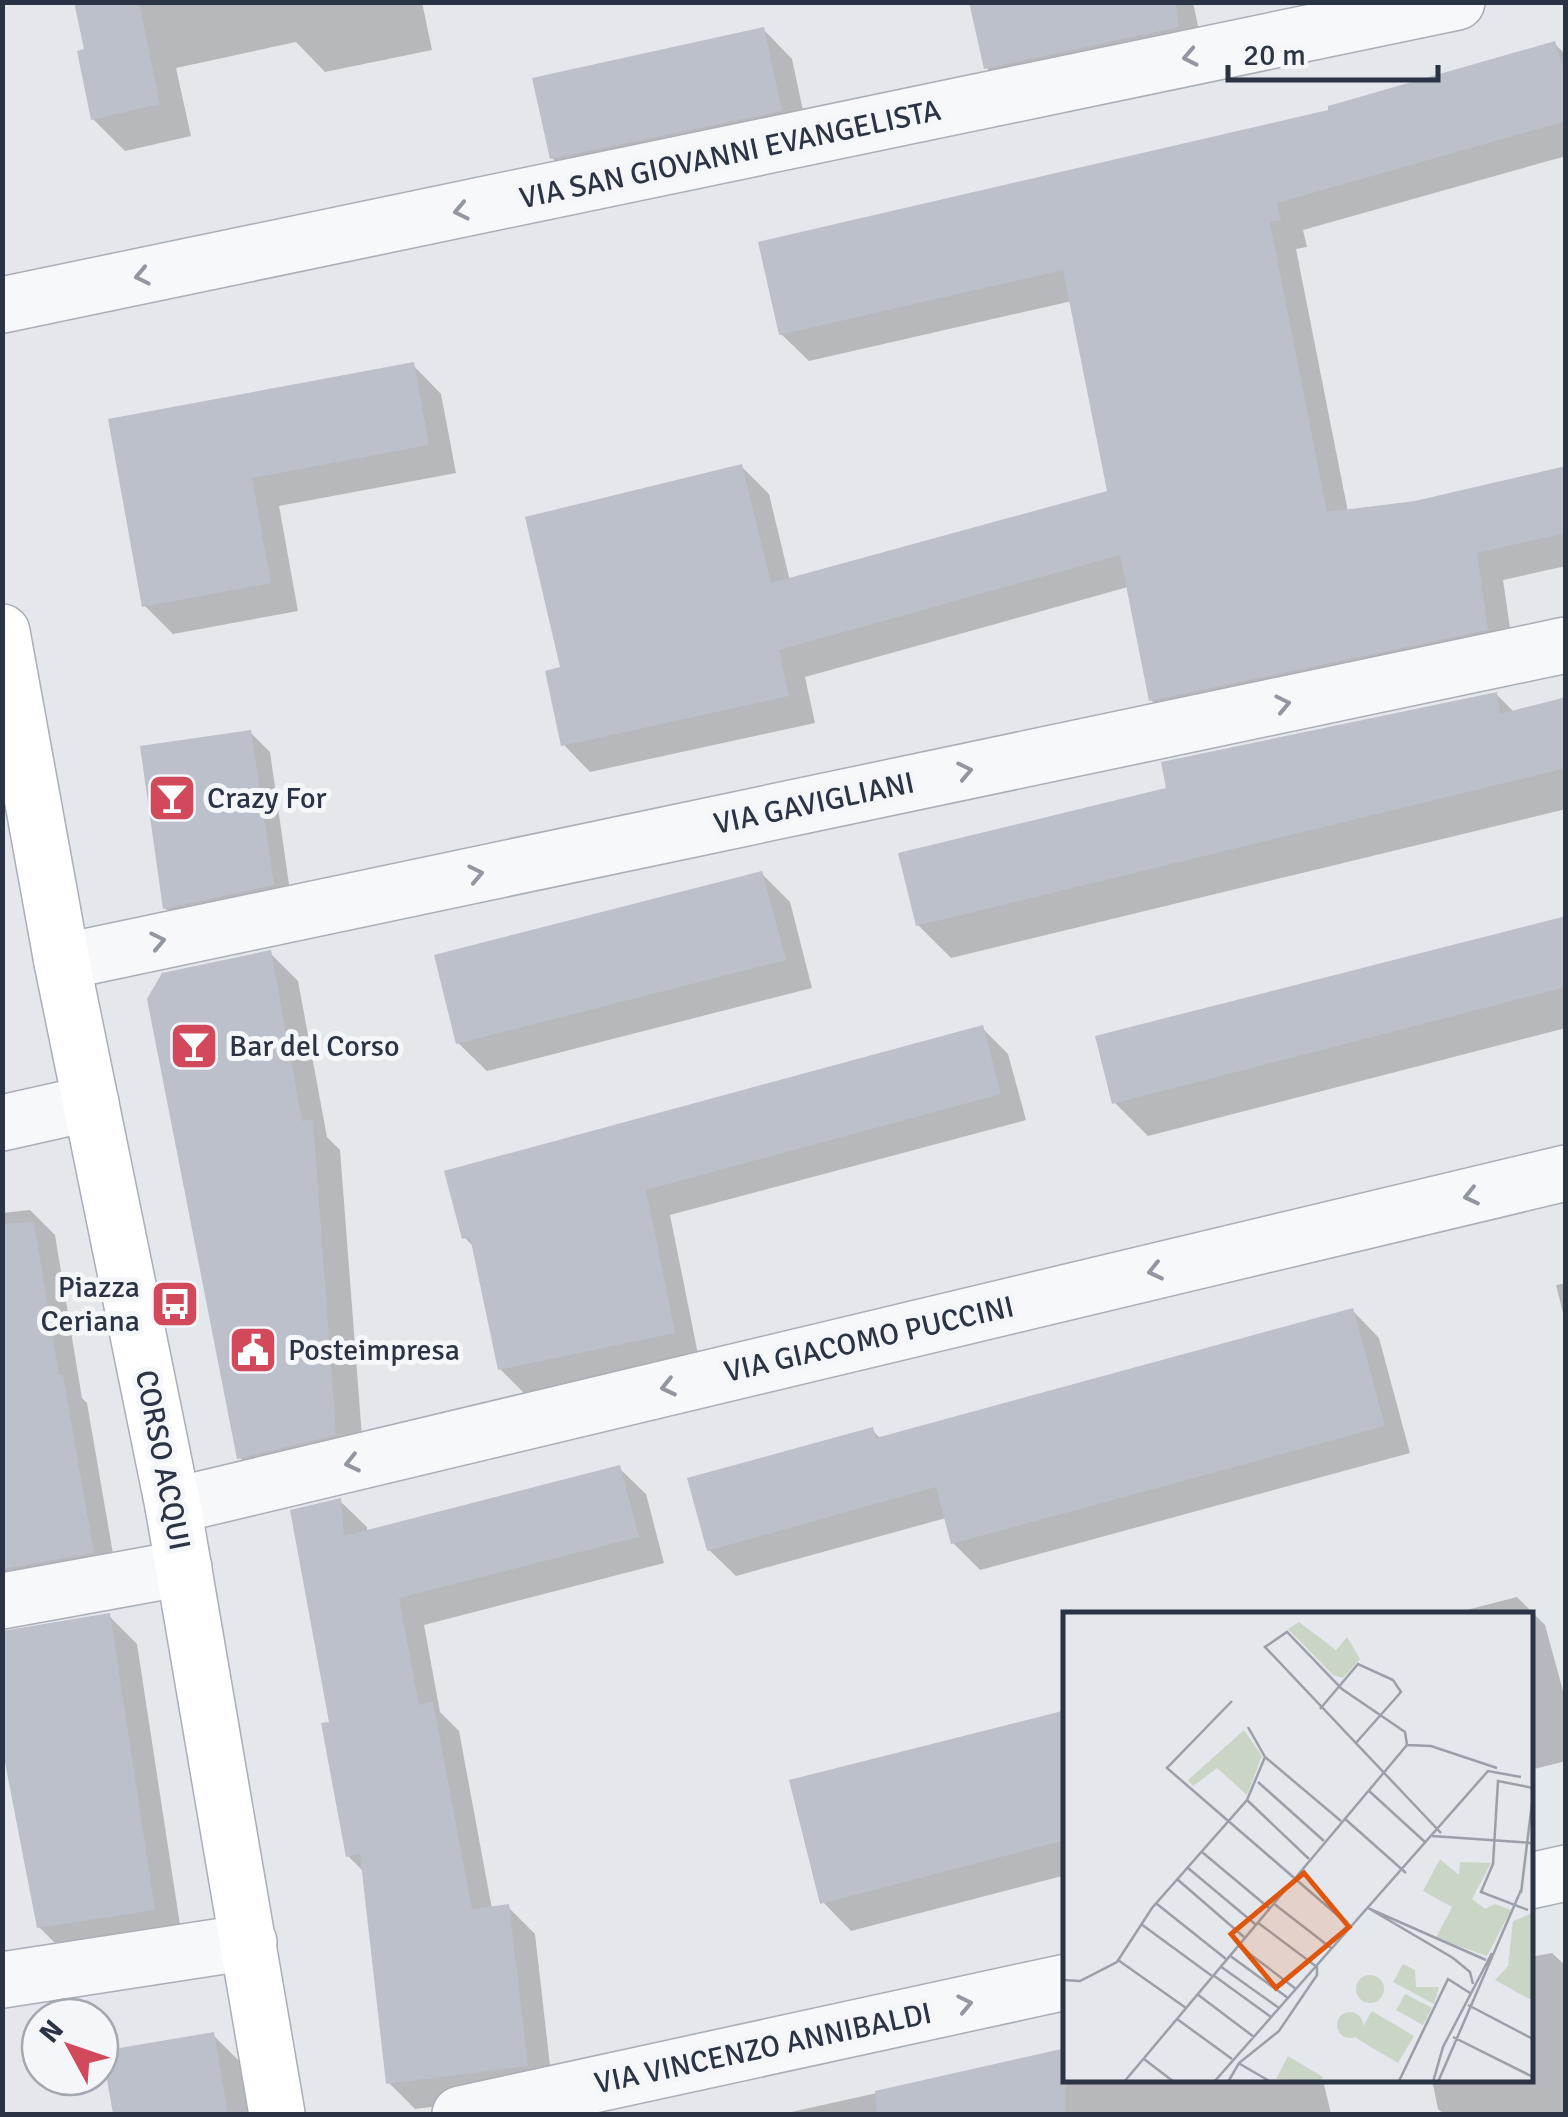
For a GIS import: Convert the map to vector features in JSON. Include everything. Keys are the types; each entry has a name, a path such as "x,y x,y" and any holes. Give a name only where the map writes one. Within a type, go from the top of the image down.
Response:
{"street":[{"name":"VIA SAN GIOVANNI EVANGELISTA","path":"2,305 1457,2"},
{"name":"CORSO ACQUI","path":"2,632 62,962 173,1506 277,2114"},
{"name":"VIA GAVIGLIANI","path":"62,962 1566,644"},
{"path":"2,1123 91,1103"},
{"name":"VIA GIACOMO PUCCINI","path":"173,1506 1566,1173"},
{"path":"2,1601 184,1568"},
{"path":"1533,1879 1566,1873"},
{"path":"2,1980 249,1942"},
{"name":"VIA VINCENZO ANNIBALDI","path":"460,2114 1063,1983"}],"building":[{"path":"74,2 139,2 160,104 91,120 77,51 84,49"},
{"path":"969,2 1176,2 1179,27 984,69"},
{"path":"764,27 782,111 550,159 532,78"},
{"path":"1555,41 1566,76 1566,121 1277,203 1281,220 1270,222 1327,512 1415,501 1566,466 1566,533 1477,553 1488,630 1149,701 1120,555 779,650 789,696 561,746 545,671 560,667 525,517 742,464 771,583 1107,491 1063,270 779,335 758,242 1328,110 1328,106"},
{"path":"414,362 429,445 252,478 271,583 142,607 108,419"},
{"path":"1497,692 1500,714 1566,697 1566,768 916,926 898,853 1166,788 1161,762"},
{"path":"251,730 274,885 163,909 140,746"},
{"path":"762,871 786,960 456,1044 434,955"},
{"path":"1566,916 1566,987 1112,1104 1095,1036"},
{"path":"271,950 302,1121 313,1119 336,1435 237,1459 147,999 162,973"},
{"path":"983,1025 1001,1094 646,1190 675,1333 498,1370 470,1237 462,1239 444,1171"},
{"path":"34,1222 94,1553 2,1569 2,1224"},
{"path":"1353,1308 1385,1426 951,1544 936,1487 707,1551 687,1478 873,1427 876,1438"},
{"path":"620,1465 639,1537 399,1598 419,1705 433,1702 472,1909 509,1904 528,2066 386,2084 360,1854 346,1857 321,1723 329,1722 290,1510 341,1498 344,1536"},
{"path":"110,1613 155,1910 37,1928 2,1747 2,1631"},
{"path":"1063,1711 1063,1841 820,1904 789,1780"},
{"path":"214,2032 228,2114 113,2114 110,2097 120,2097 120,2048"},
{"path":"1063,2049 1066,2114 877,2114 875,2091"}],"place":[{"name":"Crazy For","path":"172,798"},
{"name":"Bar del Corso","path":"194,1046"},
{"name":"Piazza Ceriana","path":"175,1304"},
{"name":"Posteimpresa","path":"253,1350"}]}
